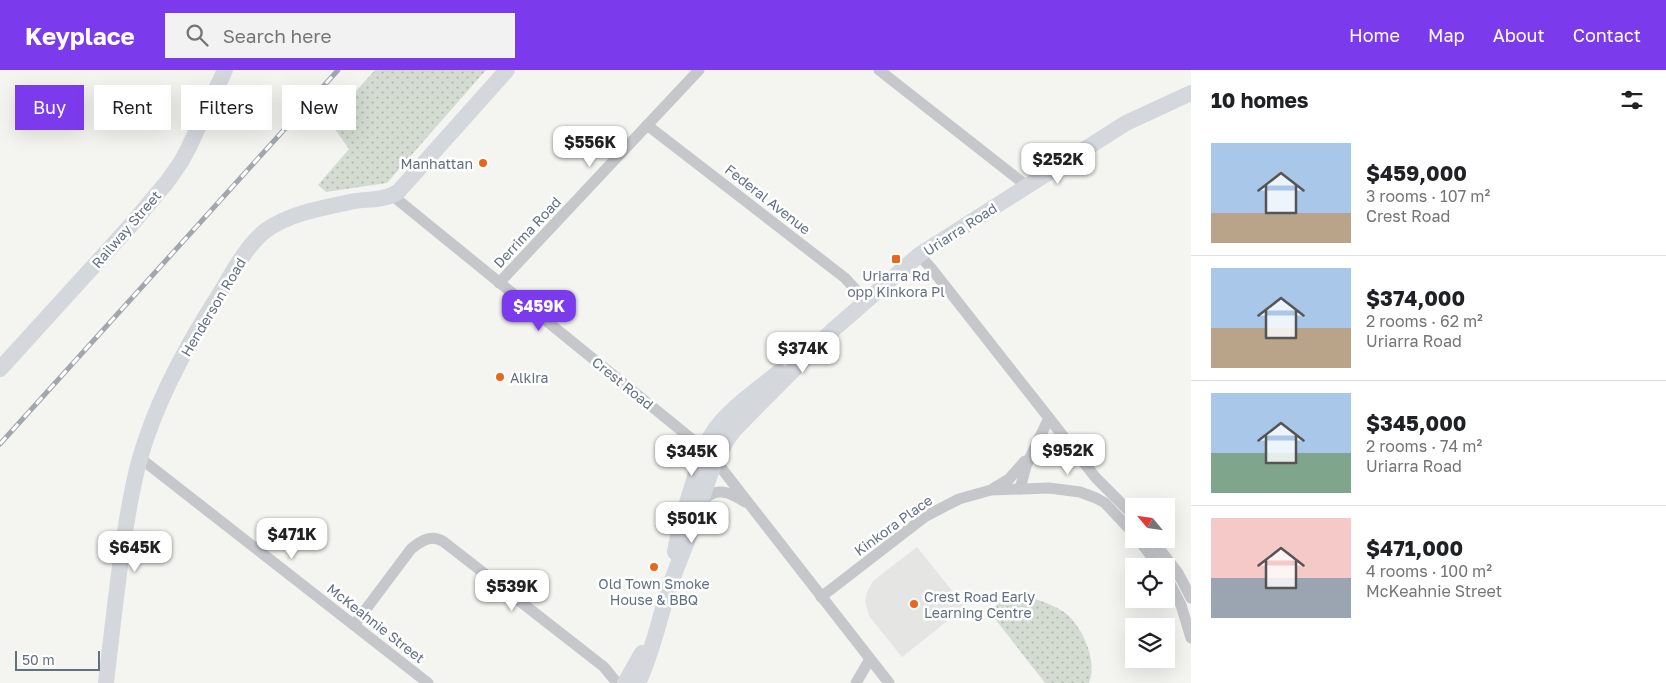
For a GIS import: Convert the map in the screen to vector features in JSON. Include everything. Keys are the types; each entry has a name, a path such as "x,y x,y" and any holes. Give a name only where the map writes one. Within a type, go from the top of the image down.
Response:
{"main road":[{"path":"393,196 507,70"},
{"name":"Railway Street","path":"0,369 131,225 167,182 189,147 222,71"},
{"name":"Uriarra Road","path":"669,589 679,531 710,454 725,442 735,429 834,330 919,255 1113,131 1191,93"},
{"name":"Uriarra Road","path":"1149,112 1191,102"},
{"name":"Henderson Road","path":"106,683 127,518 140,458 159,405 189,343 232,274 255,241 265,231 302,214 354,202 393,196"},
{"name":"Uriarra Road","path":"638,683 650,656 669,589 700,506 710,454"},
{"name":"Uriarra Road","path":"624,683 658,624"}],"street":[{"name":"Derrima Road","path":"499,283 699,70"},
{"path":"879,70 1027,186"},
{"name":"Federal Avenue","path":"647,125 845,278 866,301"},
{"name":"Crest Road","path":"393,196 710,454 730,477 749,505 889,683"},
{"name":"Kinkora Place","path":"919,255 1096,478 1125,507"},
{"path":"1020,489 1032,452 1049,418"},
{"path":"991,490 1003,484 1014,474 1032,452"},
{"name":"McKeahnie Street","path":"140,458 428,683"},
{"name":"Kinkora Place","path":"1096,478 1105,503 1125,524"},
{"name":"Kinkora Place","path":"821,597 926,516 959,499 991,490 1049,488 1066,489 1093,497 1105,503"},
{"name":"Crest Road","path":"700,506 706,497 720,491 730,493 749,505"},
{"path":"354,625 411,549 418,542 426,538 434,538 444,542 604,666 612,670 622,670 637,661"},
{"path":"1145,548 1153,558"},
{"path":"1159,548 1178,573 1191,598"},
{"path":"1175,593 1181,605 1191,638"},
{"path":"856,683 870,659"},
{"path":"604,666 617,683"}],"shaded area":[{"path":"375,70 486,70 387,183 326,192 318,185 349,149 335,130 356,130 356,91"},
{"name":"Crest Road Early Learning Centre","path":"917,547 965,607 902,657 869,616 865,601 873,581"},
{"path":"1035,599 1050,604 1064,612 1077,625 1090,654 1091,674 1089,683 1045,683 989,611 999,603"}],"railway":[{"path":"0,444 338,70"}],"place":[{"name":"Manhattan","path":"483,163"},
{"name":"Uriarra Rd opp Kinkora Pl","path":"896,259"},
{"name":"Alkira","path":"500,377"},
{"name":"Old Town Smoke House & BBQ","path":"654,567"},
{"name":"Crest Road Early Learning Centre","path":"914,604"}]}
